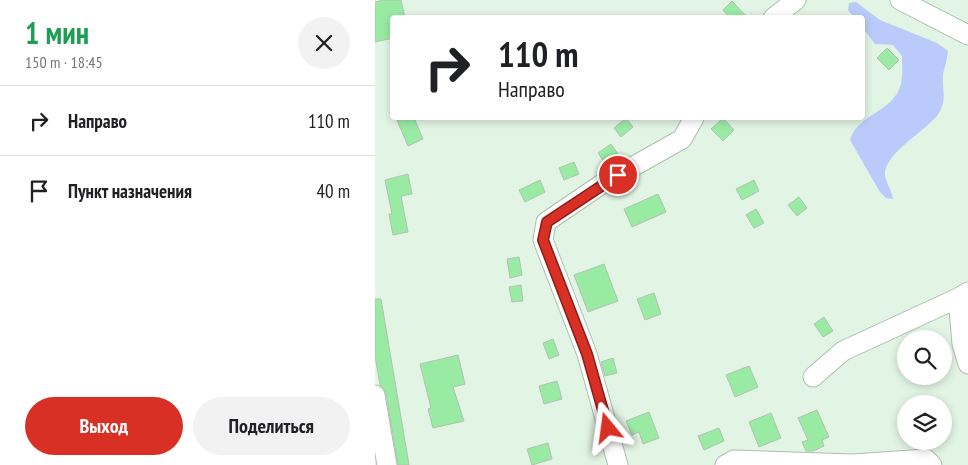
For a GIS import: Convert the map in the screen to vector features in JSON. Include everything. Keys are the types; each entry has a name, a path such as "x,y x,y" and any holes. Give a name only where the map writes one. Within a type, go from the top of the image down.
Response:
{"lane":[{"path":"777,15 796,0"},
{"path":"900,0 968,35"},
{"path":"618,465 587,354 543,240 547,222 602,184 682,139 693,120"},
{"path":"813,377 843,351 963,295 962,344 968,364"},
{"path":"375,395 387,465"},
{"path":"725,465 733,460 853,464 926,459 932,465"}],"shaded area":[{"path":"856,2 880,20 937,43 948,51 943,75 944,95 940,111 936,117 892,157 887,166 885,177 893,199 886,198 880,192 850,140 860,124 884,107 897,93 902,81 902,56 893,45 875,44 865,31 865,15 852,15 848,10 849,3"}],"building":[{"path":"401,0 404,15 390,15 390,39 375,42 375,2"},
{"path":"732,1 745,15 727,15 723,10"},
{"path":"887,48 899,60 889,70 877,58"},
{"path":"397,120 415,120 423,139 408,146"},
{"path":"624,120 628,120 633,127 621,137 614,128"},
{"path":"721,120 725,120 734,130 723,141 711,129"},
{"path":"611,144 620,157 607,166 598,153"},
{"path":"574,162 579,174 564,180 559,168"},
{"path":"408,174 412,194 401,196 408,232 393,235 389,214 392,214 385,180"},
{"path":"540,180 545,192 525,202 519,190"},
{"path":"754,180 759,191 742,200 736,189"},
{"path":"658,194 666,212 632,227 624,209"},
{"path":"799,197 807,208 797,216 788,205"},
{"path":"756,209 764,223 754,228 746,215"},
{"path":"519,257 522,275 510,278 507,259"},
{"path":"604,264 618,301 588,312 574,275"},
{"path":"521,285 523,301 512,302 509,287"},
{"path":"654,293 661,314 645,320 637,299"},
{"path":"375,299 381,299 409,465 398,465 386,393 380,385 375,356"},
{"path":"824,317 833,331 823,337 814,324"},
{"path":"553,339 559,355 549,359 543,343"},
{"path":"458,355 465,384 453,387 464,421 433,428 428,409 431,408 420,364"},
{"path":"613,358 617,373 605,376 601,362"},
{"path":"749,366 758,387 735,397 726,375"},
{"path":"557,381 562,399 544,404 539,386"},
{"path":"817,410 829,437 822,440 824,446 813,451 806,451 802,442 808,440 798,418"},
{"path":"649,412 659,438 643,444 639,432 632,435 626,421"},
{"path":"771,413 781,438 759,447 749,422"},
{"path":"719,428 724,441 704,450 698,436"},
{"path":"548,443 552,459 532,465 527,449"}],"route":[{"path":"608,428 587,354 566,295 543,240 547,222 618,175"}]}
